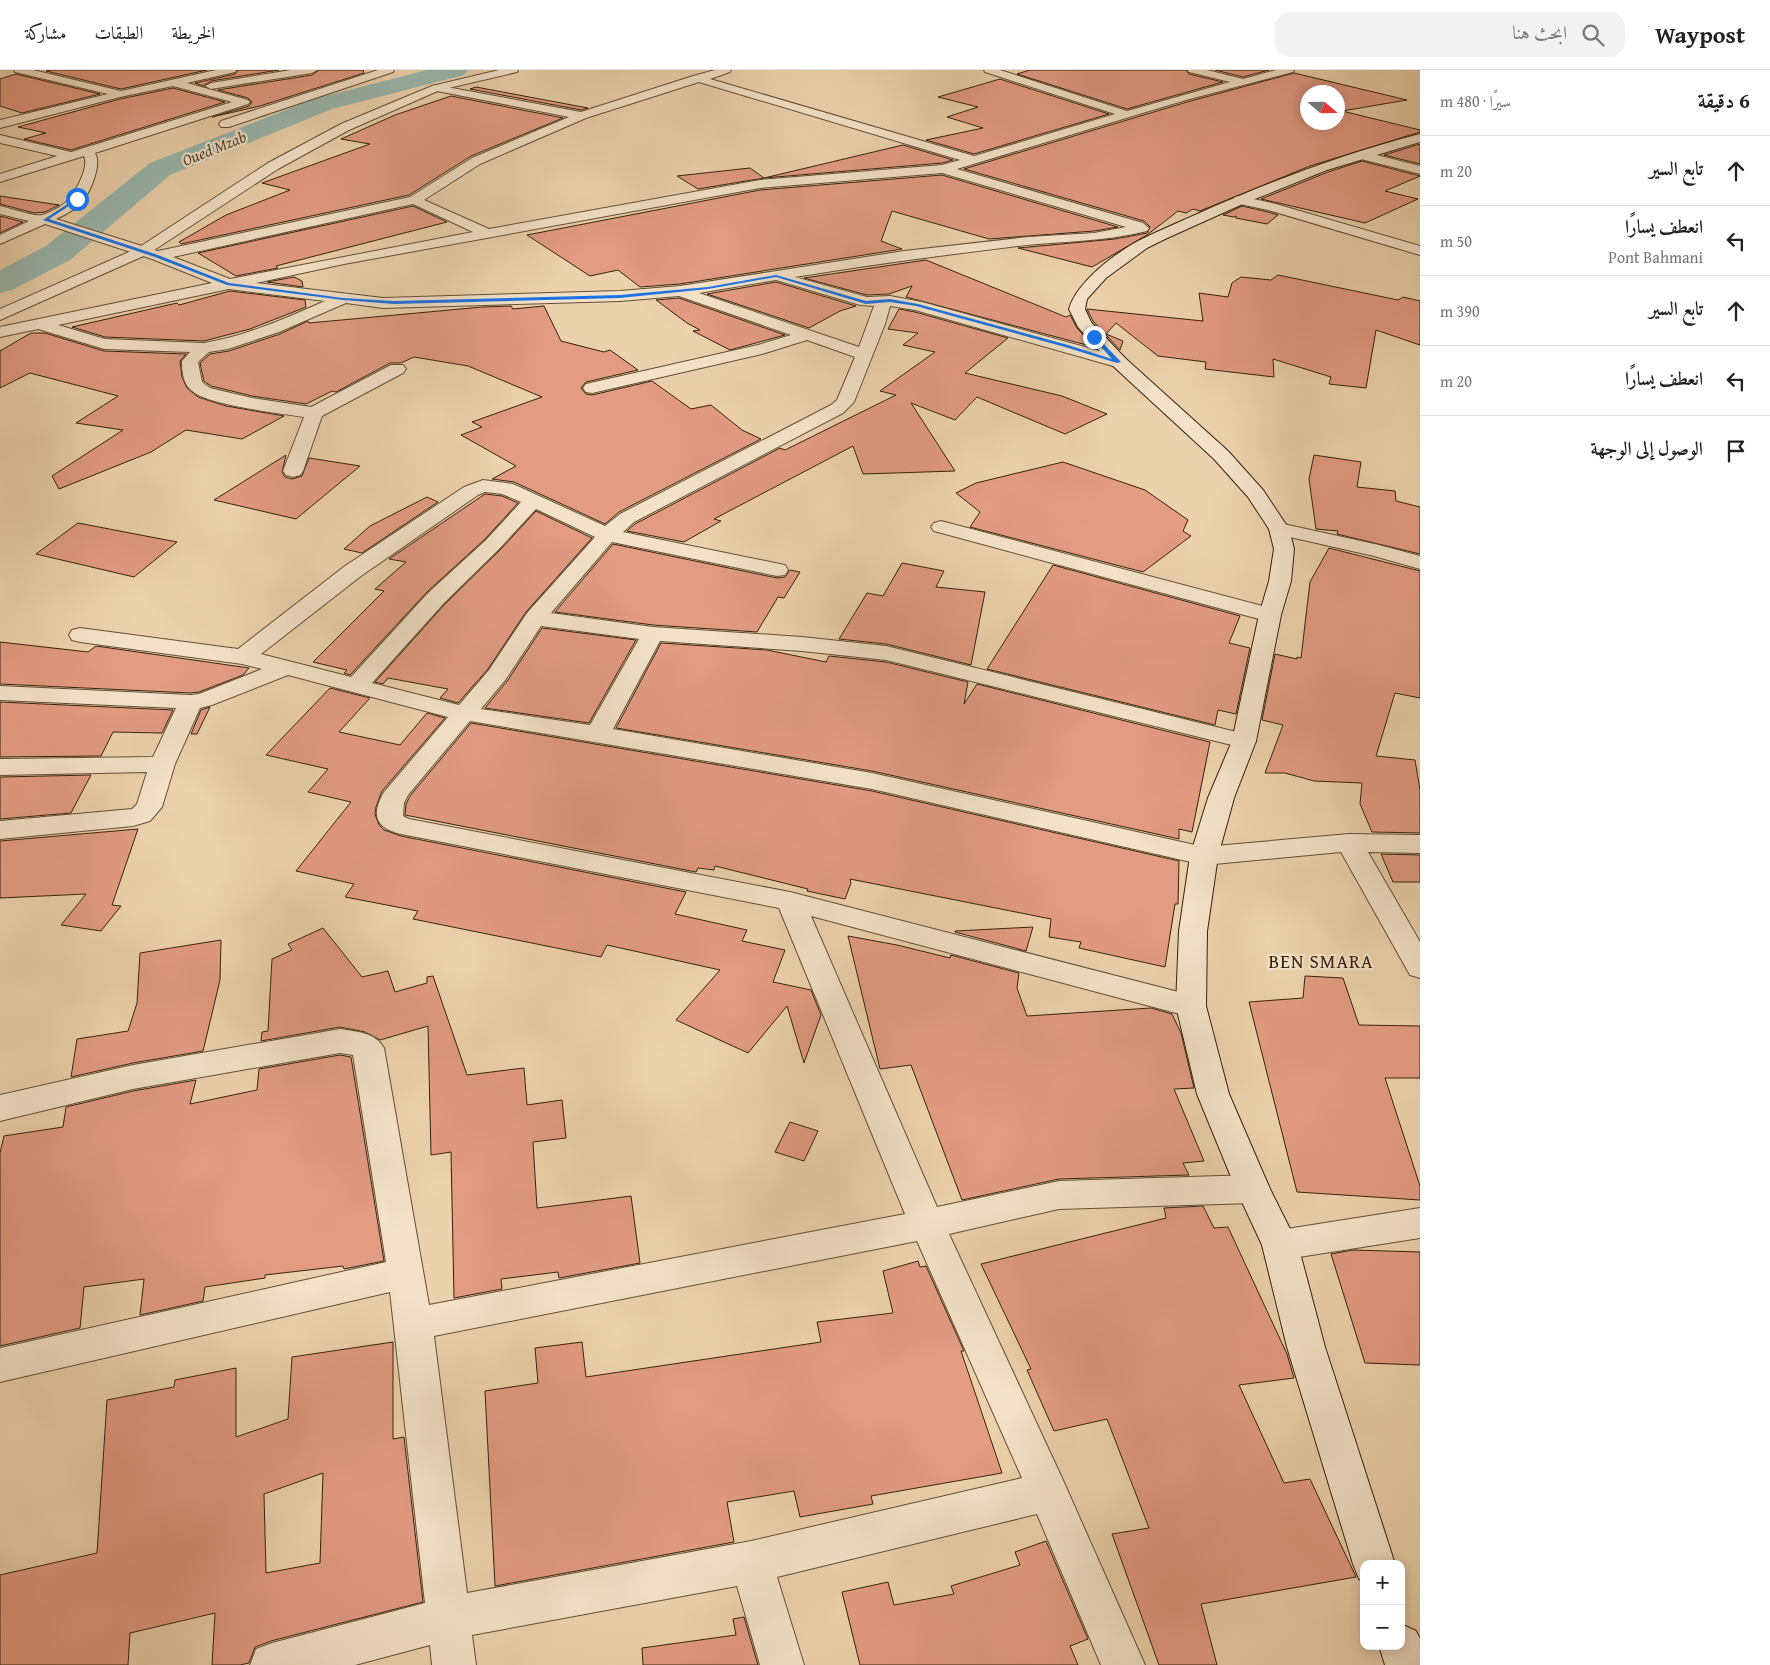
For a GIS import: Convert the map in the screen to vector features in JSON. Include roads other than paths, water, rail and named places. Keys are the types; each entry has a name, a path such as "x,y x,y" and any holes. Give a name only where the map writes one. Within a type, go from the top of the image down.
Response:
{"street":[{"path":"19,70 121,94"},
{"path":"3,123 121,94 175,83 212,72 231,70"},
{"path":"192,89 312,70"},
{"path":"215,127 388,70"},
{"path":"0,315 144,252 273,166 311,144 354,123 436,88 513,70"},
{"path":"144,252 414,200 476,161 582,116 724,70"},
{"path":"989,70 1126,114"},
{"path":"1193,70 1244,82"},
{"path":"0,332 41,325 228,284 487,233 760,184 943,169 1126,114 1289,70"},
{"path":"697,78 974,160"},
{"path":"0,178 244,102 175,83"},
{"path":"436,88 582,116"},
{"path":"3,123 33,129"},
{"path":"0,210 49,221 144,252 228,284 343,299 394,303 620,296 680,291 904,255 1028,241 1151,232 1240,200 1322,167 1420,138"},
{"path":"0,139 73,156"},
{"path":"0,240 49,221 77,199 97,164 88,152"},
{"path":"1360,155 1420,170"},
{"path":"943,169 1151,232"},
{"path":"414,200 487,233"},
{"path":"1240,200 1271,207 1420,251"},
{"path":"1151,232 1142,245 1101,275 1080,298 1077,309 1084,324 1118,362 1222,455 1256,494 1279,529 1284,549 1280,581 1270,615 1244,741 1221,798 1204,856 1193,932 1191,1006 1212,1094 1253,1189 1280,1245 1306,1347 1373,1560"},
{"path":"776,276 866,302 893,301 916,305 1118,362"},
{"path":"680,291 865,355"},
{"path":"41,325 104,344 204,348 222,346 273,329 343,299"},
{"path":"883,302 865,355 845,402 837,409 627,518 607,535 535,618 498,674 397,792 391,803 390,819 401,826 790,901 1191,1006"},
{"path":"592,388 762,350 807,335"},
{"path":"204,348 190,362 192,375 197,387 202,391 217,396 314,413 397,369"},
{"path":"292,471 314,413"},
{"path":"243,657 353,571 471,491 483,486 499,486 607,535 777,570"},
{"path":"356,686 436,598 532,502"},
{"path":"941,526 1270,615"},
{"path":"1279,529 1380,551 1420,563"},
{"path":"535,618 653,634 802,644 886,653 1244,741"},
{"path":"598,734 653,634"},
{"path":"80,635 243,657 464,713 872,781 1204,856 1349,843 1420,844"},
{"path":"0,693 191,702 204,700 286,668"},
{"path":"0,830 133,818 141,815 149,807 162,764 191,702"},
{"path":"0,767 162,764"},
{"path":"1349,843 1420,968"},
{"path":"790,901 926,1224 1048,1492 1123,1665"},
{"path":"0,1108 124,1080 260,1054 340,1041 360,1044 368,1048 414,1324 450,1618 454,1665"},
{"path":"414,1324 926,1224 1060,1195 1253,1189"},
{"path":"1280,1245 1420,1223"},
{"path":"0,1365 406,1273"},
{"path":"272,1665 450,1618 751,1562 1048,1492"},
{"path":"751,1562 782,1665"},
{"path":"1402,1650 1407,1665"}],"waterway":[{"name":"Oued Mzab","path":"0,283 58,253 160,169 323,104 456,70"}],"district":[{"name":"BEN SMARA","path":"1321,961"}]}
